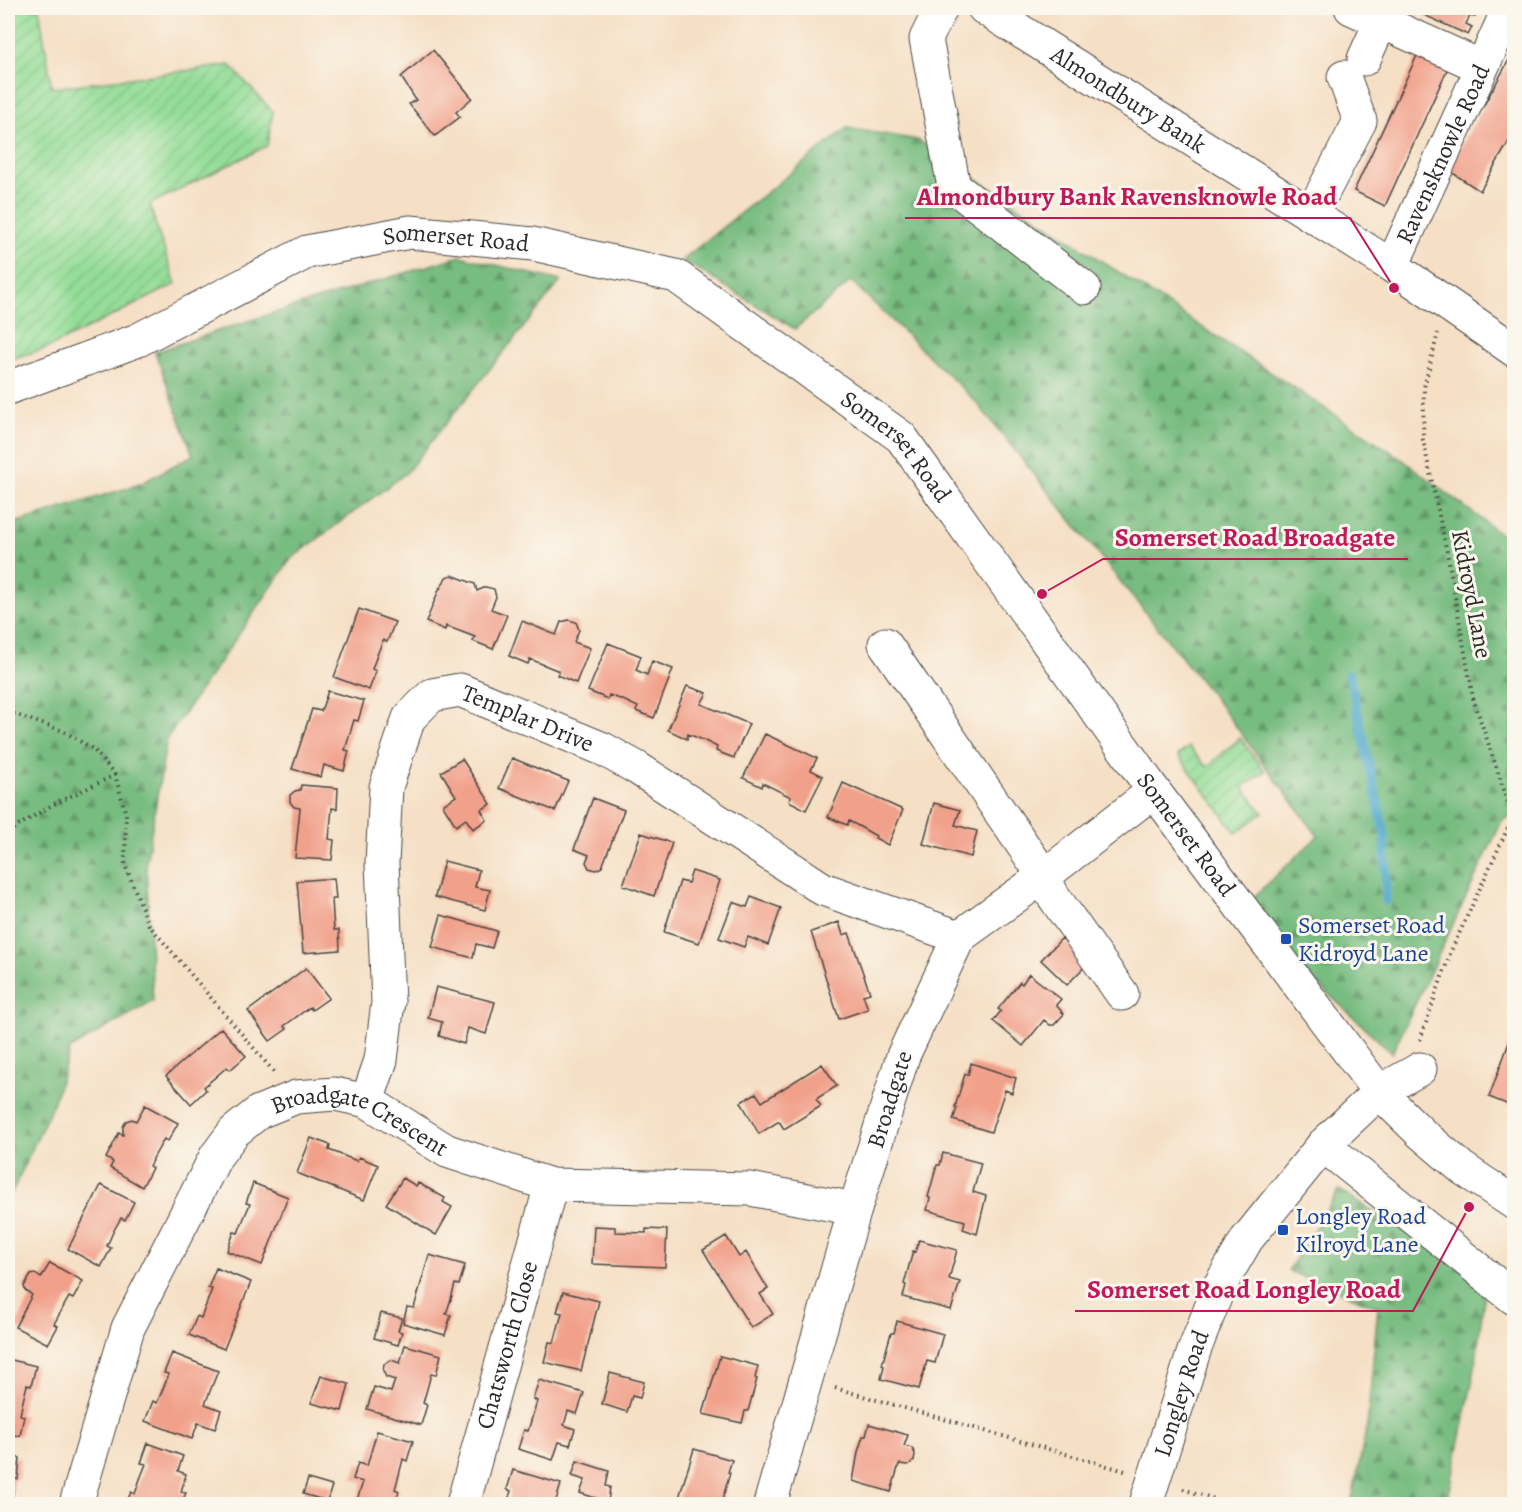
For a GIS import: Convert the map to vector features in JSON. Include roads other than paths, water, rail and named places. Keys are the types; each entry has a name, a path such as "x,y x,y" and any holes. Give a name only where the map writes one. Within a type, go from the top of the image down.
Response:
{"street":[{"path":"941,8 926,39 954,187 1084,288"},
{"name":"Almondbury Bank","path":"984,8 1392,266 1515,350"},
{"path":"1351,8 1482,67"},
{"name":"Ravensknowle Road","path":"1392,266 1509,8"},
{"path":"1311,215 1360,121 1354,68 1381,21"},
{"name":"Somerset Road","path":"8,388 138,340 307,252 410,232 534,244 676,276 901,437 1154,791 1379,1092 1421,1133 1462,1168 1512,1202"},
{"path":"885,644 1044,876 1052,894 1122,994"},
{"name":"Templar Drive","path":"367,1101 381,1060 388,1002 387,936 382,863 386,787 409,718 432,696 460,690 603,749 637,768 823,889 959,937"},
{"name":"Broadgate","path":"770,1504 855,1209 903,1056 959,937 1044,876 1154,791"},
{"name":"Longley Road","path":"1149,1492 1194,1351 1219,1287 1247,1239 1323,1145 1420,1056"},
{"name":"Broadgate Crescent","path":"76,1504 128,1329 216,1156 234,1132 260,1112 296,1097 335,1094 367,1101 447,1151 551,1185 750,1190 855,1209"},
{"path":"1323,1145 1515,1298"},
{"name":"Chatsworth Close","path":"463,1504 551,1185"}],"waterway":[{"path":"1349,674 1385,835 1386,901"}],"place":[{"name":"Almondbury Bank Ravensknowle Road","path":"1394,288"},
{"name":"Somerset Road Broadgate","path":"1042,594"},
{"name":"Somerset Road Kidroyd Lane","path":"1286,939"},
{"name":"Somerset Road Longley Road","path":"1469,1207"},
{"name":"Longley Road Kilroyd Lane","path":"1283,1230"}]}
